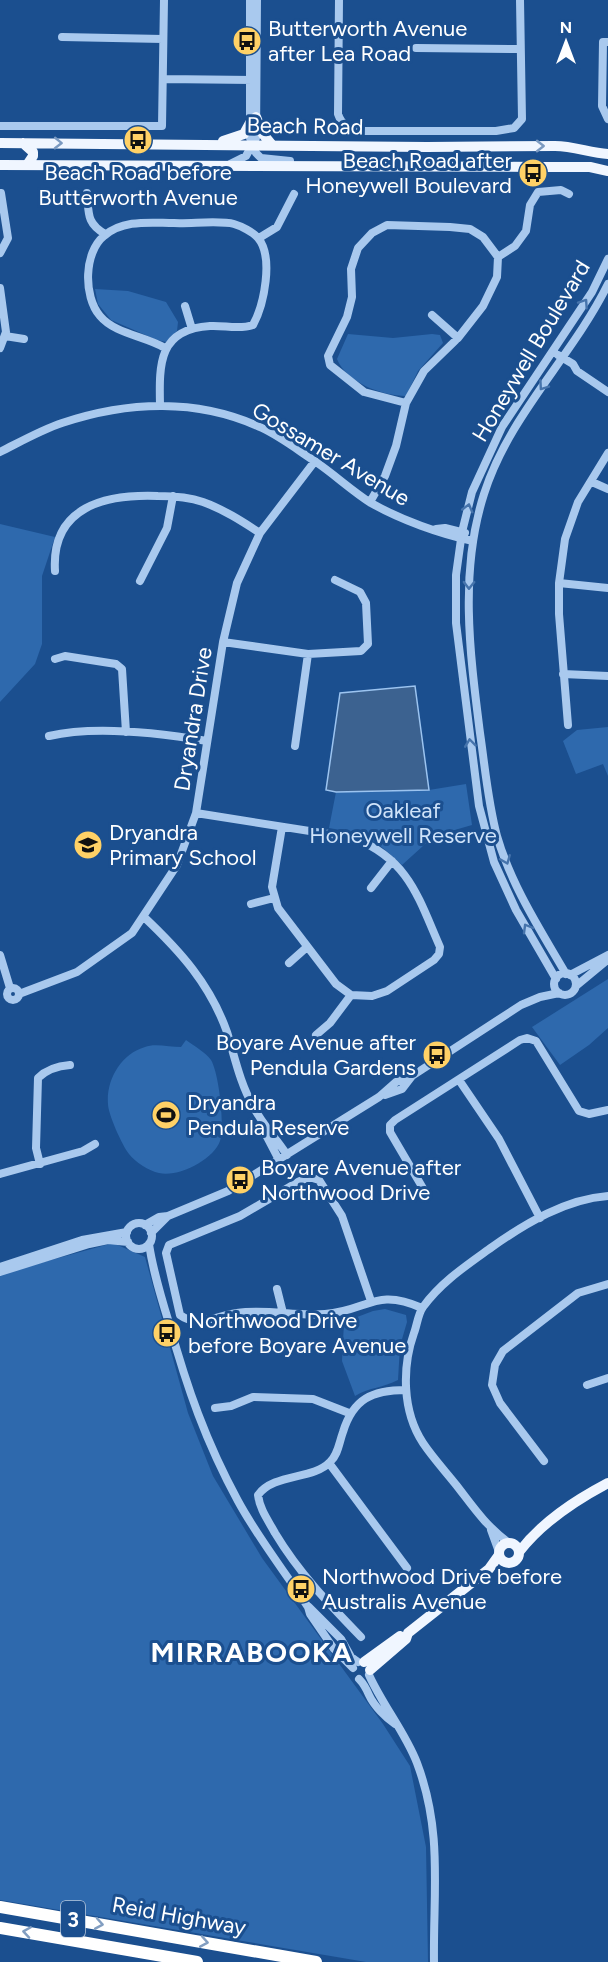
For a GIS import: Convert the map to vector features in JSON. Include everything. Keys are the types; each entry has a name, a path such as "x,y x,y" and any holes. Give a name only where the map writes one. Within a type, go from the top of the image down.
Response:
{"highway":[{"name":"Reid Highway","path":"0,1907 316,1962"},
{"name":"Reid Highway","path":"0,1928 197,1962"}],"main road":[{"path":"206,145 244,134 253,120 272,146"},
{"name":"Beach Road","path":"0,143 572,146 608,154"},
{"path":"24,143 33,152 27,165"},
{"name":"Beach Road","path":"0,165 579,167 608,171"},
{"path":"363,1667 489,1569 501,1556 502,1546 513,1546 530,1537 580,1498 608,1483"},
{"path":"501,1556 515,1561 513,1546"}],"street":[{"path":"0,126 162,126 164,0"},
{"path":"250,0 253,80 253,120 250,138 256,153 261,158 290,161 305,166"},
{"path":"253,80 257,0"},
{"path":"339,0 338,114 342,123 353,129 496,131 514,128 522,119 520,0"},
{"path":"62,37 164,39"},
{"path":"608,42 603,42 602,106 608,119"},
{"path":"416,48 520,49"},
{"path":"163,79 253,80"},
{"path":"227,165 246,156 254,145"},
{"path":"498,257 515,246 526,231 530,205 538,192 561,190 569,194"},
{"path":"0,253 8,238 1,193"},
{"path":"87,193 90,220 94,228 105,234"},
{"path":"259,238 277,227 294,194"},
{"path":"160,405 159,377 165,348 177,335 189,328 210,326 246,328 253,325 257,319 267,284 266,260 259,238 250,231 233,224 134,223 105,234 94,247 88,277 91,297 99,315 110,325 165,348"},
{"path":"370,502 385,476 396,446 406,403 424,371 458,338 483,306 497,277 498,257 483,237 471,229 387,225 372,233 358,248 351,269 352,297 346,317 328,356 330,365 364,392 406,403"},
{"name":"Honeywell Boulevard","path":"556,986 494,862 478,806 456,623 456,575 461,535 472,492 502,427 592,292 607,262"},
{"name":"Honeywell Boulevard","path":"576,986 574,978 568,974 526,903 497,836 479,723 468,624 469,575 474,538 484,494 512,430 560,361 608,284"},
{"path":"0,288 6,332 0,348"},
{"path":"185,306 192,329"},
{"path":"432,315 458,338"},
{"path":"5,336 24,339"},
{"path":"550,354 560,361 573,364 577,371 608,392"},
{"name":"Gossamer Avenue","path":"0,452 60,423 100,412 137,405 199,408 232,416 264,429 315,461 370,502 404,520 436,529 443,534 474,538"},
{"path":"568,725 559,583 565,538 578,502 608,453"},
{"name":"Dryandra Drive","path":"10,988 4,1000 14,1000 19,994 77,972 132,933 177,865 196,813 223,642 237,583 260,533 315,461"},
{"path":"591,482 608,489"},
{"path":"55,571 54,562 63,533 75,515 93,504 124,496 174,496 204,502 260,533"},
{"path":"140,581 167,528 174,496"},
{"path":"223,642 308,654 362,651 368,644 366,603 360,592 335,580"},
{"path":"559,583 608,588"},
{"path":"295,746 308,654"},
{"path":"55,659 65,656 116,664 122,669 126,732"},
{"path":"563,674 608,676"},
{"path":"468,724 479,723"},
{"path":"49,736 67,732 126,732 207,741"},
{"path":"478,806 491,805"},
{"path":"196,813 354,838 375,846 393,861 411,882 440,948 434,960 387,991 372,996 351,995 336,984 278,908 274,898 272,887 282,827"},
{"path":"371,888 393,861"},
{"path":"251,904 274,898"},
{"path":"516,910 526,903"},
{"path":"144,917 175,946 197,974 213,1000 226,1031 240,1079 266,1128 267,1137 283,1158"},
{"path":"289,963 307,947"},
{"path":"0,955 10,988 15,988 19,994"},
{"path":"434,1962 436,1857 427,1794 417,1762 396,1725 394,1717 363,1667 351,1656 341,1639 309,1607 274,1559 245,1512 208,1442 182,1374 153,1264 148,1229 159,1217 168,1216 228,1191 379,1097 402,1089 412,1076 522,1005 540,997 568,974 608,955"},
{"path":"556,986 569,994 608,960"},
{"path":"316,1035 330,1023 351,995"},
{"path":"424,1190 390,1132 390,1125 520,1040 527,1038 536,1041 579,1111 589,1114 608,1110"},
{"path":"40,1164 36,1148 38,1078 44,1072 57,1066 70,1065"},
{"path":"459,1080 499,1139 540,1218"},
{"path":"0,1174 83,1151 96,1144"},
{"path":"371,1301 342,1216 319,1180 309,1177 240,1216 169,1245 166,1253 180,1315 187,1320 200,1322 247,1311 326,1314 384,1298 404,1300 422,1308"},
{"path":"513,1546 491,1529 422,1442 410,1412 406,1390 407,1353 422,1308 452,1276 501,1241 540,1218 592,1197 608,1196"},
{"path":"0,1266 82,1240 127,1232 136,1224 148,1229"},
{"path":"127,1232 128,1242 140,1249 153,1264"},
{"path":"0,1272 89,1244 108,1240 128,1242"},
{"path":"140,1249 149,1244"},
{"path":"544,1461 500,1403 492,1385 495,1365 503,1351 578,1293 608,1284"},
{"path":"277,1289 283,1313"},
{"path":"587,1385 608,1378"},
{"path":"361,1637 317,1593 289,1557 260,1504 258,1495 263,1489 292,1476 317,1470 329,1463 337,1452 349,1413 369,1395 386,1390 406,1390"},
{"path":"215,1408 231,1406 253,1397 313,1399 349,1413"},
{"path":"329,1463 407,1568"},
{"path":"491,1529 501,1556"},
{"path":"363,1667 364,1678 359,1679 384,1714 396,1725"}],"green space":[{"path":"95,289 128,291 166,302 178,322 177,331 166,342 111,320 98,304"},
{"path":"348,334 393,338 432,334 440,335 443,343 418,371 406,396 376,390 356,381 348,374 337,359"},
{"path":"0,524 55,537 42,576 42,644 35,664 0,702"},
{"path":"608,727 608,776 603,764 576,774 563,741 577,730"},
{"name":"Oakleaf Honeywell Reserve","path":"466,784 472,825 434,836 402,865 369,839 329,828 336,792 429,790"},
{"path":"608,979 608,1028 589,1045 560,1065 532,1027"},
{"name":"Dryandra Pendula Reserve","path":"186,1040 206,1054 214,1067 219,1088 220,1141 211,1154 194,1166 176,1173 159,1173 138,1163 126,1150 109,1109 108,1095 112,1077 122,1062 136,1050 153,1045 181,1047"},
{"path":"113,1243 145,1257 188,1413 213,1476 262,1558 383,1724 410,1766 426,1847 428,1962 366,1962 0,1900 0,1274"},
{"path":"385,1309 406,1315 407,1322 400,1346 398,1380 355,1396 342,1361 344,1322"}],"shaded area":[{"path":"415,686 429,790 336,792 326,790 340,693"}],"place":[{"name":"Butterworth Avenue after Lea Road","path":"247,41"},
{"name":"Beach Road before Butterworth Avenue","path":"138,140"},
{"name":"Beach Road after Honeywell Boulevard","path":"533,173"},
{"name":"Dryandra Primary School","path":"88,845"},
{"name":"Boyare Avenue after Pendula Gardens","path":"437,1055"},
{"name":"Dryandra Pendula Reserve","path":"166,1115"},
{"name":"Boyare Avenue after Northwood Drive","path":"240,1180"},
{"name":"Northwood Drive before Boyare Avenue","path":"167,1333"},
{"name":"Northwood Drive before Australis Avenue","path":"301,1589"}],"district":[{"name":"MIRRABOOKA","path":"252,1652"}]}
